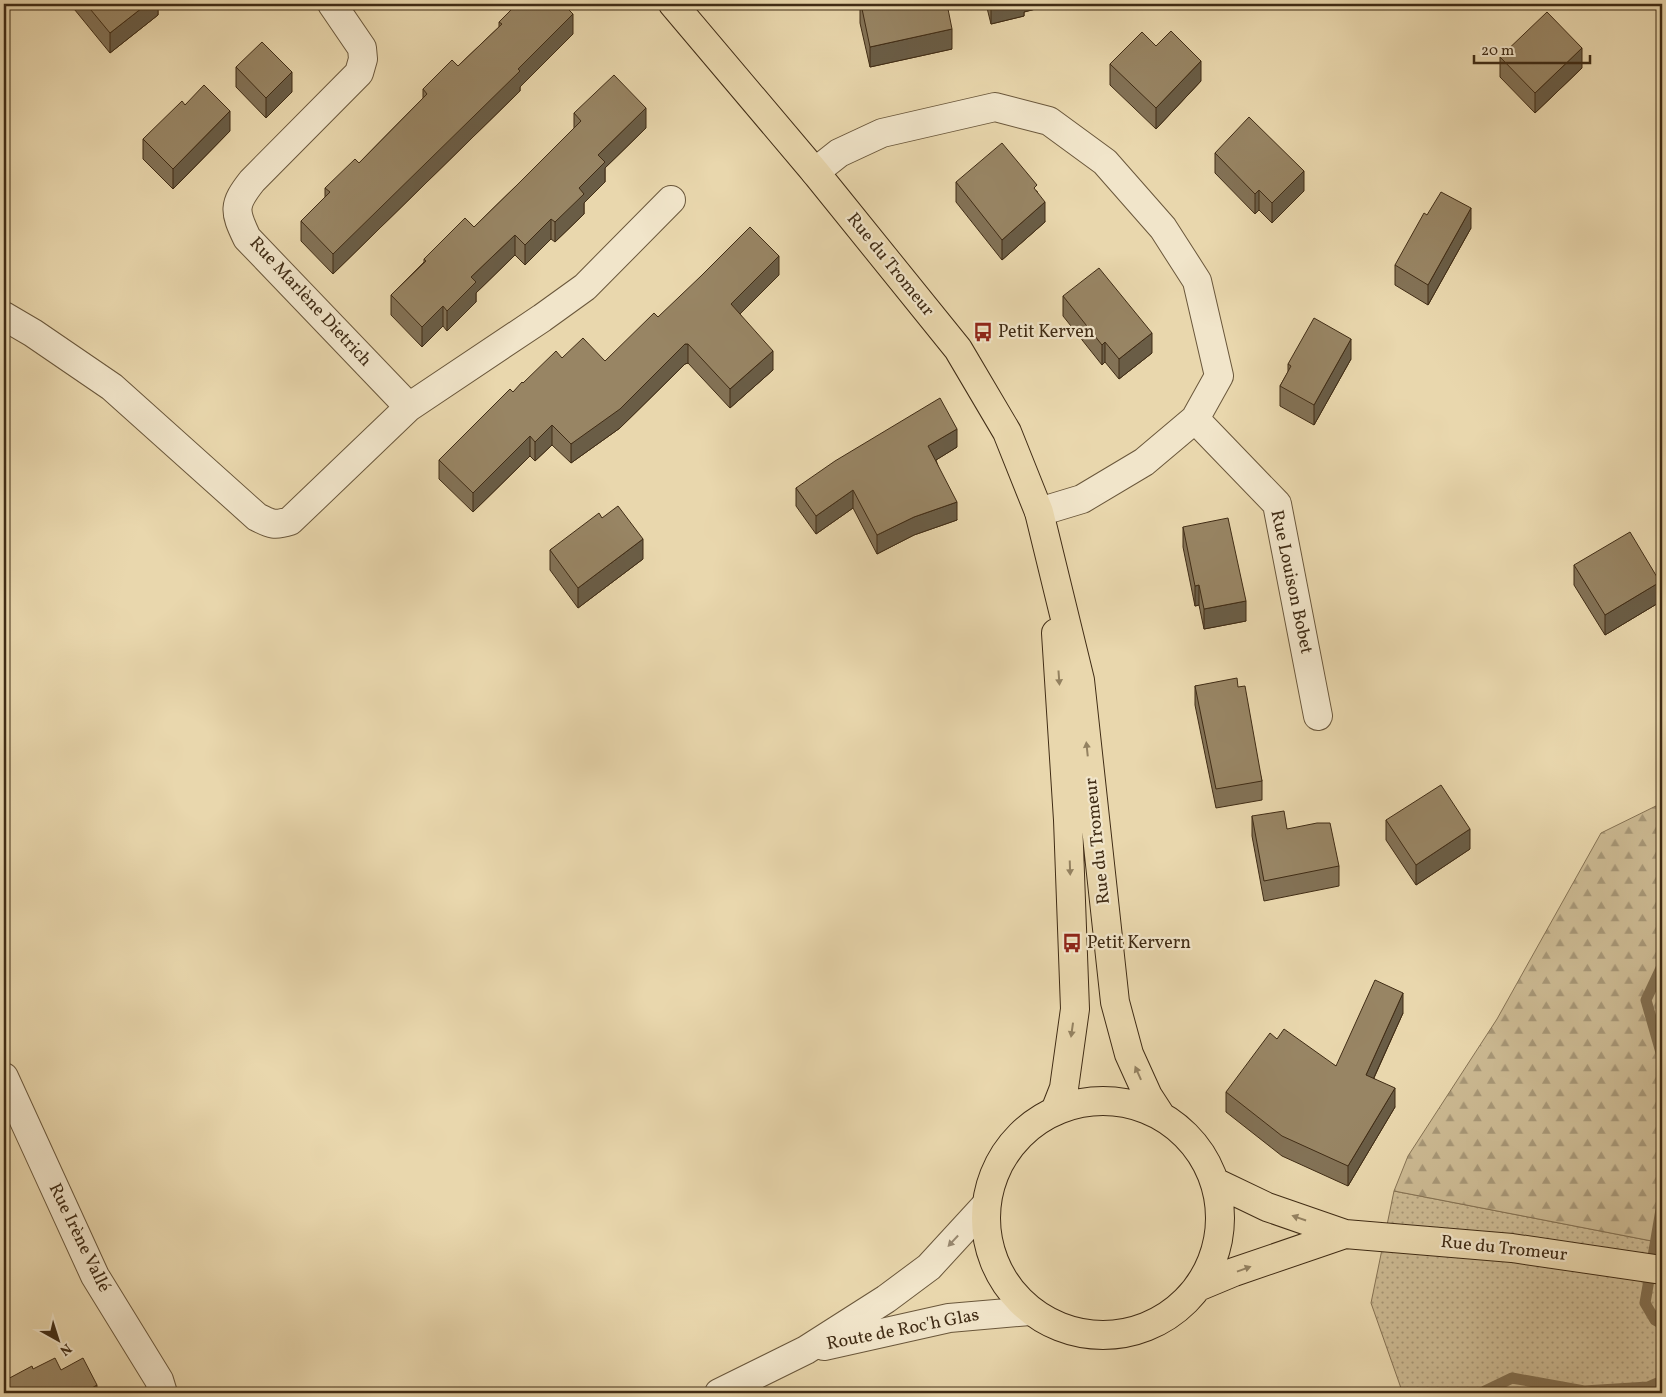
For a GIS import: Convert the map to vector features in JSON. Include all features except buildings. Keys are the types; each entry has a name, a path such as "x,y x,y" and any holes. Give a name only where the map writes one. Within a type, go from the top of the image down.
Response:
{"main road":[{"name":"Rue du Tromeur","path":"673,4 814,172 958,349 1007,432 1039,512 1080,680 1115,1002 1129,1054 1148,1096 1161,1116"},
{"name":"Rue du Tromeur","path":"1051,560 1068,820 1075,1009 1064,1088 1055,1111"},
{"path":"1098,1101 1120,1102 1134,1105 1161,1116 1184,1133 1203,1156 1215,1182 1220,1209 1219,1236 1212,1263 1198,1287 1176,1310 1150,1326 1119,1335 1087,1335 1057,1327 1030,1311 1009,1290 994,1264 986,1235 986,1205 997,1166 1021,1134 1055,1111 1076,1104 1098,1101"},
{"name":"Rue du Tromeur","path":"1215,1182 1267,1207 1345,1234 1512,1248 1662,1270"},
{"name":"Rue du Tromeur","path":"1198,1287 1234,1272 1345,1234"}],"street":[{"name":"Rue Marlène Dietrich","path":"332,4 362,48 363,59 359,73 252,181 240,196 237,211 247,238 409,407"},
{"path":"814,172 839,153 882,133 995,107 1049,121 1105,162 1163,228 1197,281 1219,376 1195,419 1144,462 1082,499 1039,512"},
{"path":"4,316 112,387 257,517 277,525 290,521 409,407 585,287 671,200"},
{"name":"Rue Louison Bobet","path":"1195,419 1277,504 1318,716"},
{"name":"Rue Irène Vallé","path":"4,1077 95,1276 159,1380 164,1393"},
{"name":"Route de Roc'h Glas","path":"720,1393 806,1350 886,1299 929,1267 986,1205"},
{"name":"Route de Roc'h Glas","path":"806,1350 949,1318 1030,1311"}],"green space":[{"path":"1662,803 1662,1243 1394,1191 1408,1156 1497,1019 1601,833"},
{"path":"1394,1191 1662,1243 1662,1393 1401,1393 1402,1391 1371,1303"}],"waterway":[{"path":"1662,966 1646,1000 1662,1056"},
{"path":"1662,1204 1645,1303 1655,1320 1662,1324"},
{"path":"1484,1393 1512,1378 1584,1391 1648,1387 1662,1381"}],"place":[{"name":"Petit Kerven","path":"983,332"},
{"name":"Petit Kervern","path":"1072,943"}]}
